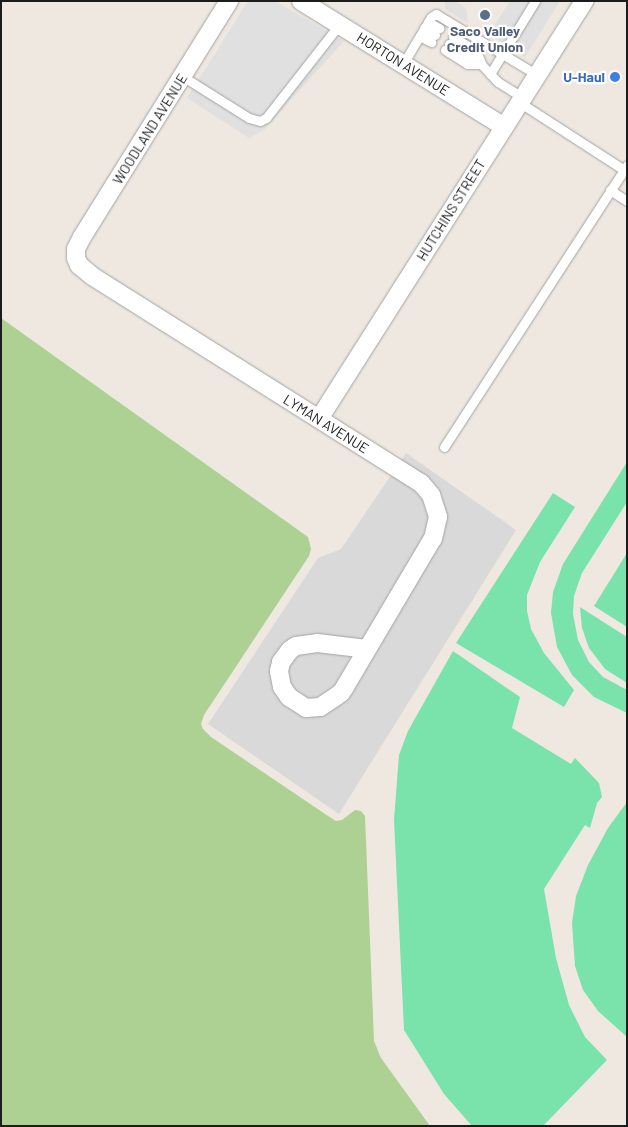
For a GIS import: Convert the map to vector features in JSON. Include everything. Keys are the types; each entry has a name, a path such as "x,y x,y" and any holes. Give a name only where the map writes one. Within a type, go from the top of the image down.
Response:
{"street":[{"name":"WOODLAND AVENUE","path":"76,258 76,249 82,237 229,1"},
{"name":"HORTON AVENUE","path":"302,1 504,127"},
{"name":"HUTCHINS STREET","path":"319,419 584,1"},
{"name":"LYMAN AVENUE","path":"76,258 79,265 92,276 420,483 431,495 437,509 437,524 433,538 346,687 327,704 313,708 301,706 289,697 282,687 279,671 281,662 290,650 296,646 317,643 367,650"}],"lane":[{"path":"490,74 535,1"},
{"path":"402,64 434,14 439,14 537,75"},
{"path":"182,76 249,118 260,121 266,118 340,25"},
{"path":"424,28 435,35 424,28"},
{"path":"444,447 625,167 521,100 490,74 481,64 476,51 449,44 468,64 481,64"},
{"path":"610,190 627,200"}],"shaded area":[{"path":"248,1 275,1 344,41 264,130 249,138 187,98"},
{"path":"445,1 455,1 466,8 468,23 445,9"},
{"path":"510,1 560,1 525,57 489,34"},
{"path":"406,453 516,530 339,814 208,724 318,558 341,549"}],"green space":[{"path":"1,318 308,537 311,549 309,556 204,715 201,724 211,737 336,821 342,820 355,810 361,811 365,816 374,1041 381,1058 430,1126 1,1126"},
{"path":"627,462 627,502 582,573 574,596 573,614 578,640 589,662 603,677 627,690 627,713 594,697 572,675 557,647 551,613 553,592 563,564"},
{"path":"553,493 575,507 540,562 527,595 527,611 531,629 544,653 574,690 564,707 456,643"},
{"path":"627,553 627,627 594,606"},
{"path":"580,607 627,637 627,683 605,669 589,648 582,628"},
{"path":"453,651 520,697 512,728 571,764 575,758 599,783 602,797 597,803 590,828 585,825 544,889 556,958 569,1005 585,1037 607,1060 543,1126 472,1126 444,1094 404,1030 394,820 399,755 408,731"},
{"path":"627,802 627,1037 598,1011 583,990 575,966 572,923 576,896 588,865 608,828"}],"place":[{"name":"Saco Valley Credit Union","path":"485,15"},
{"name":"U-Haul","path":"615,77"}]}
